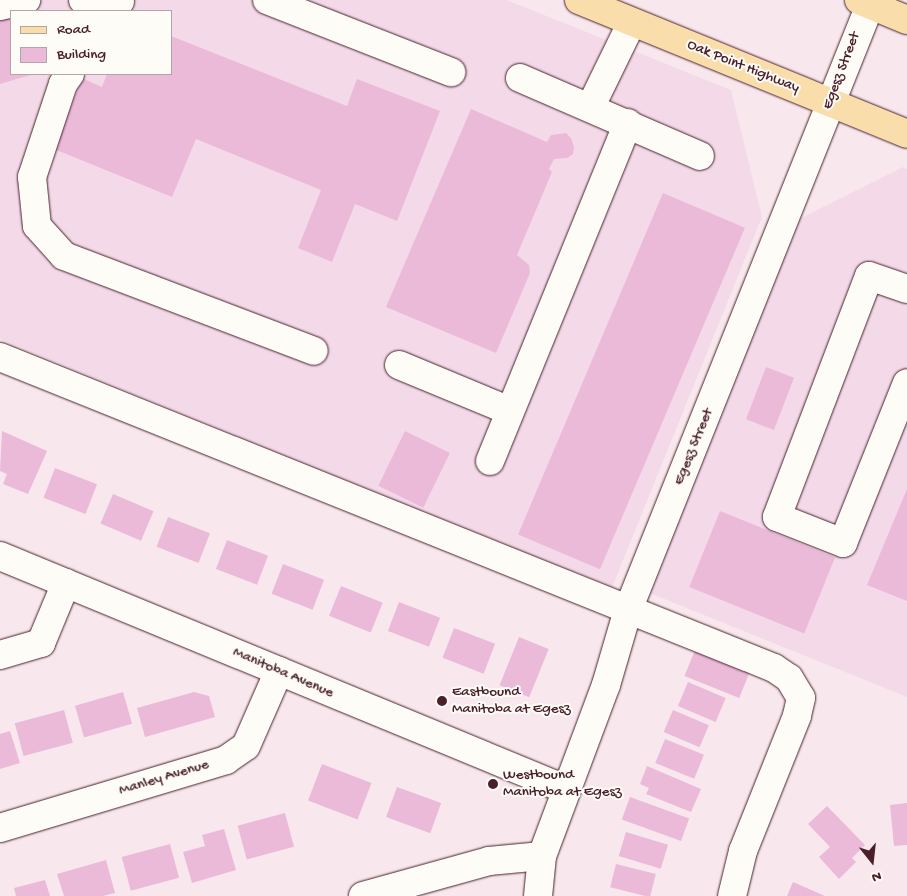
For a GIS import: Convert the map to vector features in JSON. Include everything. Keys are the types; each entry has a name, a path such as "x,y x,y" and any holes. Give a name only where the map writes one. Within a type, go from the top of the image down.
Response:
{"main road":[{"name":"Oak Point Highway","path":"579,0 907,134"},
{"path":"866,1 907,20"}],"street":[{"path":"0,6 26,0"},
{"path":"83,0 118,4"},
{"path":"267,0 450,72"},
{"name":"Egesz Street","path":"538,896 542,856 606,684 628,610 801,183 866,1"},
{"path":"591,106 632,22"},
{"path":"69,75 63,84 32,177 37,226 64,256 314,351"},
{"path":"520,78 591,106 700,156"},
{"path":"490,461 628,123"},
{"path":"907,289 869,276 777,517 843,543 907,383"},
{"path":"0,357 774,668 789,678 801,698 743,851 732,896"},
{"path":"399,364 510,411"},
{"name":"Manitoba Avenue","path":"0,556 566,789"},
{"path":"0,655 41,643 66,583"},
{"name":"Manley Avenue","path":"0,828 226,760 246,746 279,671"},
{"path":"363,896 489,861 542,856"}],"shaded area":[{"path":"0,0 507,0 731,90 762,217 611,590 0,339"},
{"path":"903,167 907,169 907,697 642,590 793,222"}],"building":[{"path":"10,15 10,75 31,75 0,84 0,18"},
{"path":"172,36 347,106 357,79 440,111 397,221 355,204 332,262 298,248 321,190 196,139 172,197 54,149 82,78 102,87 107,75 172,75"},
{"path":"471,109 547,142 551,135 566,133 571,138 574,147 573,154 567,158 554,159 549,169 552,172 517,255 529,265 530,273 496,353 386,307"},
{"path":"663,193 745,228 600,569 518,535"},
{"path":"766,367 794,378 774,430 746,419"},
{"path":"2,431 47,451 28,494 3,484 7,474 0,471"},
{"path":"405,431 450,453 423,508 378,486"},
{"path":"55,468 97,484 86,514 44,498"},
{"path":"907,489 907,601 867,585"},
{"path":"113,494 154,511 141,541 100,523"},
{"path":"720,511 835,557 804,633 689,587"},
{"path":"168,517 210,533 199,563 157,547"},
{"path":"227,540 268,556 257,585 216,569"},
{"path":"283,564 324,580 313,610 272,594"},
{"path":"341,586 383,603 371,633 329,616"},
{"path":"399,602 440,618 429,647 388,631"},
{"path":"454,628 495,644 484,674 443,658"},
{"path":"519,637 549,649 529,697 500,685"},
{"path":"695,650 750,672 739,698 685,676"},
{"path":"688,682 726,698 716,722 678,706"},
{"path":"123,692 132,724 84,738 75,706"},
{"path":"194,692 209,696 215,717 145,737 137,708"},
{"path":"64,710 73,743 24,756 15,723"},
{"path":"673,710 709,725 700,747 664,732"},
{"path":"10,731 20,763 0,769 0,734"},
{"path":"665,739 704,755 694,779 655,763"},
{"path":"322,764 371,783 358,819 308,800"},
{"path":"647,766 701,789 691,812 646,794 649,788 640,784"},
{"path":"397,787 441,803 430,833 386,817"},
{"path":"630,797 689,819 681,841 622,820"},
{"path":"907,803 907,845 894,846 890,805"},
{"path":"827,806 865,845 852,858 856,862 839,879 819,857 830,847 808,824"},
{"path":"285,813 294,847 247,859 238,826"},
{"path":"224,829 236,870 192,883 183,852 205,846 202,835"},
{"path":"626,832 668,845 661,869 619,856"},
{"path":"170,844 179,878 131,891 122,857"},
{"path":"106,860 115,893 103,896 64,896 57,874"},
{"path":"616,864 656,874 650,896 610,887"},
{"path":"45,880 50,896 16,896 14,888"},
{"path":"793,882 825,896 787,896"}],"place":[{"name":"Eastbound Manitoba at Egesz","path":"442,701"},
{"name":"Westbound Manitoba at Egesz","path":"493,784"}]}
